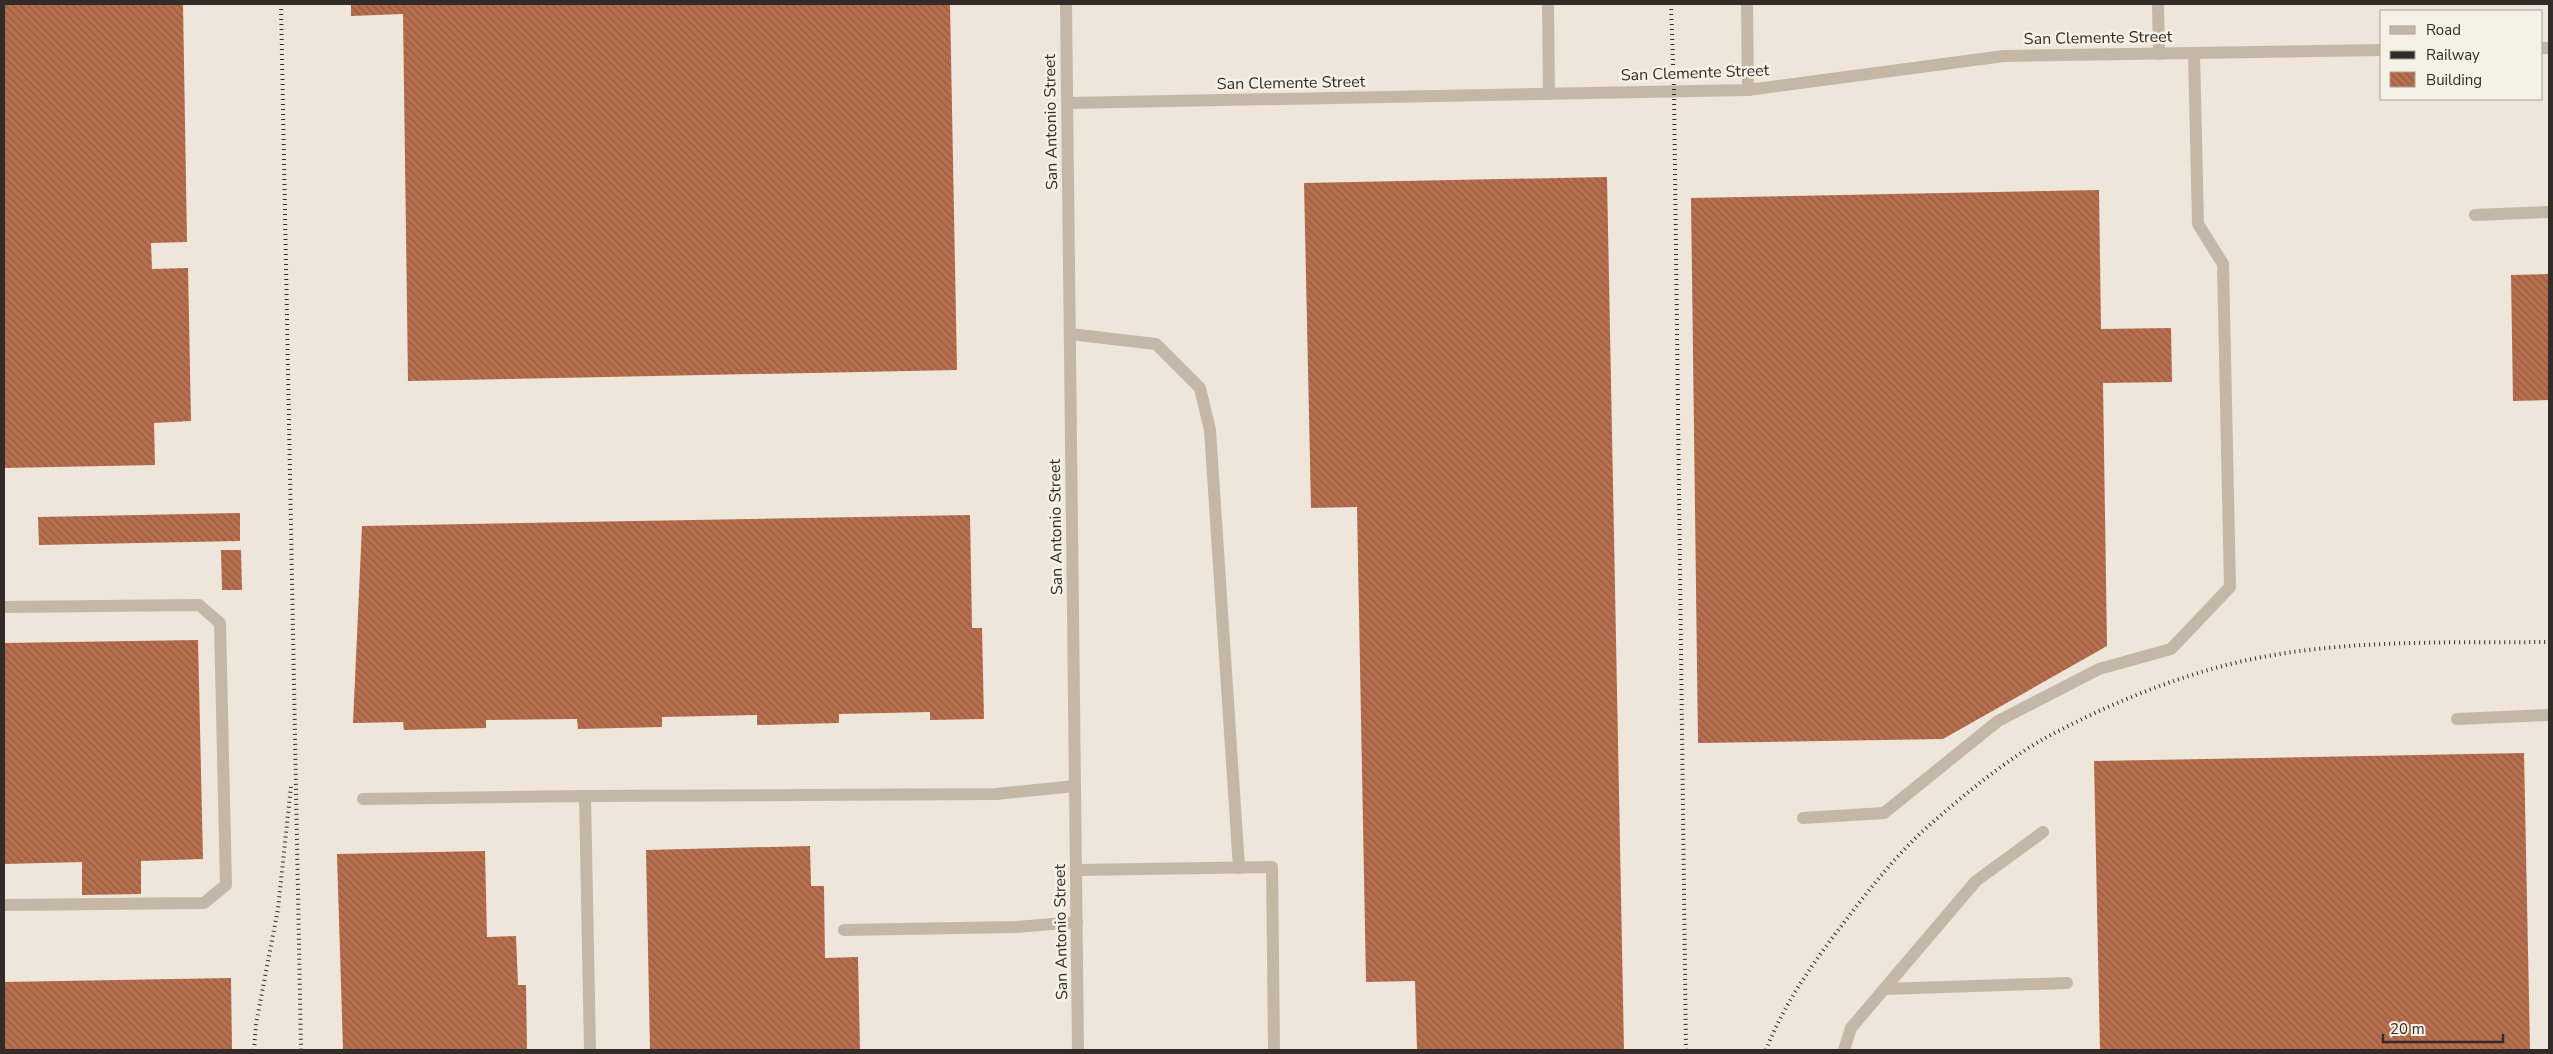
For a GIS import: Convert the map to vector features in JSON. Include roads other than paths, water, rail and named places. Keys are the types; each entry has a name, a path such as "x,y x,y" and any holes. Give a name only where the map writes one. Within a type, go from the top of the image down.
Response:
{"street":[{"name":"San Antonio Street","path":"1066,4 1078,1050"},
{"path":"1548,4 1549,94"},
{"path":"1747,4 1748,90"},
{"path":"2158,4 2159,54"},
{"name":"San Clemente Street","path":"1068,103 1748,90 2004,56 2380,50"},
{"path":"1802,818 1884,813 1998,721 2099,669 2171,648 2230,587 2223,264 2198,224 2194,53"},
{"path":"2475,215 2549,212"},
{"path":"1070,334 1156,344 1200,388 1210,430 1239,868"},
{"path":"4,607 199,605 220,623 226,886 204,903 4,905"},
{"path":"2457,719 2549,715"},
{"path":"363,799 996,794 1075,786"},
{"path":"586,796 590,1050"},
{"path":"1844,1050 1851,1028 1976,881 2043,832"},
{"path":"1076,870 1272,867 1274,1050"},
{"path":"844,930 1016,927 1077,922"},
{"path":"1885,989 2067,983"}],"railway":[{"path":"281,4 301,1050"},
{"path":"1671,4 1674,91 1686,1050"},
{"path":"1766,1050 1789,1002 1808,972 1895,859 1933,822 1988,776 2033,745 2067,726 2131,697 2197,673 2259,658 2300,651 2383,644 2549,642"},
{"path":"254,1050 256,1024 278,909 291,786"}]}
